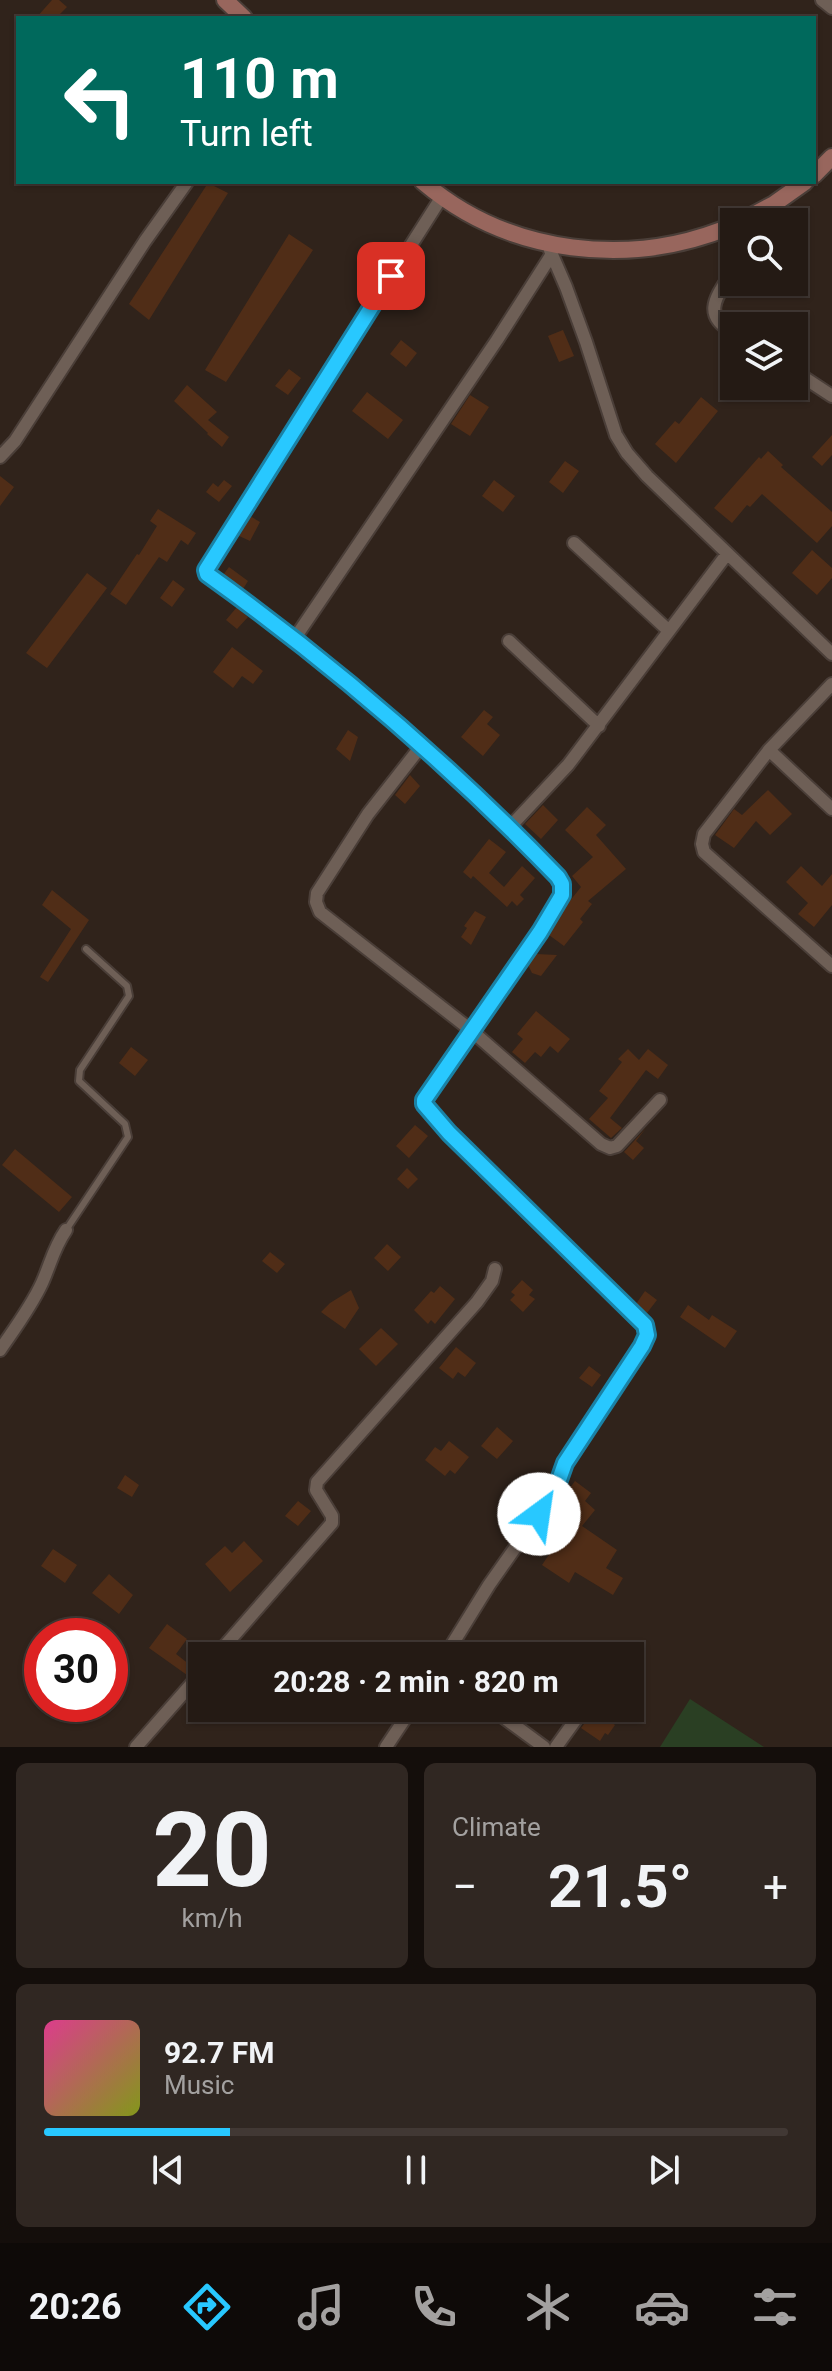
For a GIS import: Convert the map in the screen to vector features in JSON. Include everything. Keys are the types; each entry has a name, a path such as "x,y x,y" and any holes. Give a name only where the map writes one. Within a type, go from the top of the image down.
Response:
{"street":[{"path":"225,0 242,16"},
{"path":"822,0 832,8"},
{"path":"816,173 832,157"},
{"path":"0,457 15,441 186,184"},
{"path":"425,184 461,211 549,249 653,249 689,242 720,230"},
{"path":"766,208 802,184"},
{"path":"441,198 207,566 207,574 295,638 422,745 510,827 562,884 562,895 540,932 426,1096 424,1104 449,1133 645,1325 647,1335 565,1463 555,1491 489,1585 454,1642"},
{"path":"772,208 774,204"},
{"path":"549,249 586,342 616,435 627,453 647,476 832,654"},
{"path":"295,638 489,352 549,249"},
{"path":"720,292 713,308 714,316 720,323"},
{"path":"808,380 832,396"},
{"path":"574,543 669,631"},
{"path":"510,827 568,765 599,726 727,554"},
{"path":"509,641 599,726"},
{"path":"832,684 769,750 704,834 702,844 704,852 832,966"},
{"path":"422,745 368,814 317,893 320,912 472,1031 601,1144 610,1148 617,1146 660,1100"},
{"path":"769,750 832,809"},
{"path":"0,1350 36,1295 53,1251 66,1230"},
{"path":"228,1642 332,1523 332,1516 316,1490 317,1482 477,1302 492,1281 495,1269"},
{"path":"136,1747 188,1688"},
{"path":"386,1747 403,1722"},
{"path":"510,1722 544,1747"},
{"path":"556,1747 574,1722"}],"lane":[{"path":"66,1230 128,1137 125,1124 79,1081 80,1070 130,991 86,949"}],"green space":[{"path":"690,1699 764,1747 660,1747"}],"building":[{"path":"52,0 59,0 67,7 58,16 38,16"},
{"path":"207,184 228,193 149,320 129,304"},
{"path":"289,234 313,250 226,382 205,370"},
{"path":"563,330 574,356 559,362 548,336"},
{"path":"401,340 417,353 406,367 390,354"},
{"path":"289,369 301,378 288,395 275,386"},
{"path":"187,385 217,412 208,420 229,437 222,447 174,401"},
{"path":"367,392 403,420 388,439 352,411"},
{"path":"470,395 489,407 470,436 451,424"},
{"path":"701,397 718,411 676,463 655,444 675,421 679,424"},
{"path":"832,435 832,455 822,466 812,457"},
{"path":"768,451 783,465 781,467 832,512 832,526 817,543 762,494 750,507 747,505 732,523 714,508 759,457 761,459"},
{"path":"565,461 579,471 563,493 549,482"},
{"path":"0,476 14,487 0,506"},
{"path":"224,480 232,486 219,502 206,492 213,483 218,487"},
{"path":"494,480 515,496 503,512 482,496"},
{"path":"158,509 196,533 188,545 181,540 167,562 159,557 126,605 110,594 157,526 150,521"},
{"path":"250,516 260,522 250,541 237,535"},
{"path":"812,550 832,568 832,578 817,595 792,573"},
{"path":"229,567 248,581 243,589 223,575"},
{"path":"87,573 107,588 47,668 26,653"},
{"path":"173,580 185,589 172,607 160,598"},
{"path":"237,607 248,617 237,629 226,620"},
{"path":"232,647 263,671 253,684 242,676 233,688 213,672"},
{"path":"484,710 493,717 487,724 500,735 483,756 461,737"},
{"path":"348,730 358,737 350,761 336,749"},
{"path":"410,775 420,786 405,804 395,795"},
{"path":"768,790 792,814 770,835 756,821 734,848 715,835 734,809 742,815"},
{"path":"543,805 558,820 541,839 525,824"},
{"path":"587,807 606,825 596,835 626,869 588,901 592,904 580,919 583,922 564,946 549,935 581,887 572,876 593,857 565,830"},
{"path":"489,839 506,852 489,873 504,887 522,866 535,878 520,895 524,899 517,906 512,901 507,907 473,876 471,879 463,872"},
{"path":"801,866 822,886 832,874 832,905 814,927 798,914 808,903 786,882"},
{"path":"52,890 89,920 48,982 40,977 71,929 42,905"},
{"path":"475,911 486,917 471,945 461,937 467,928 464,926"},
{"path":"536,954 557,955 541,976 532,973 528,965"},
{"path":"536,1011 570,1039 558,1053 550,1046 541,1057 535,1052 525,1063 512,1052 523,1039 517,1034"},
{"path":"131,1047 148,1060 135,1076 119,1063"},
{"path":"628,1049 639,1060 648,1049 668,1065 658,1079 646,1070 610,1118 622,1128 611,1138 589,1119 608,1098 599,1091 622,1062 618,1059"},
{"path":"415,1125 428,1136 409,1158 396,1146"},
{"path":"646,1128 636,1141 644,1148 633,1160 624,1152"},
{"path":"15,1149 72,1197 59,1212 2,1165"},
{"path":"407,1168 418,1179 408,1189 397,1179"},
{"path":"387,1244 401,1257 388,1271 374,1258"},
{"path":"270,1252 285,1264 277,1273 262,1261"},
{"path":"522,1280 533,1290 529,1295 535,1299 523,1312 510,1300 515,1295 511,1292"},
{"path":"440,1286 455,1299 435,1324 431,1320 428,1324 414,1310 431,1291 434,1293"},
{"path":"351,1290 359,1308 345,1329 321,1312"},
{"path":"645,1291 657,1300 647,1313 636,1304"},
{"path":"688,1305 709,1320 712,1315 737,1331 725,1348 680,1317"},
{"path":"381,1328 398,1344 376,1366 359,1349"},
{"path":"456,1347 476,1363 465,1377 458,1372 453,1379 439,1368"},
{"path":"589,1366 601,1375 592,1387 579,1378"},
{"path":"497,1427 513,1441 497,1459 481,1446"},
{"path":"449,1441 469,1457 455,1474 450,1470 445,1476 425,1460 435,1447 441,1451"},
{"path":"125,1475 139,1485 132,1497 117,1488"},
{"path":"575,1481 591,1493 585,1501 595,1510 582,1526 617,1550 606,1568 623,1578 613,1595 575,1572 569,1583 542,1565 573,1519 560,1509 571,1495 567,1492"},
{"path":"298,1501 311,1511 298,1526 285,1516"},
{"path":"244,1541 263,1561 230,1592 205,1564 225,1546 232,1553"},
{"path":"53,1549 77,1565 65,1583 41,1566"},
{"path":"109,1574 133,1595 119,1614 92,1593"},
{"path":"167,1624 187,1639 176,1654 188,1663 188,1674 187,1675 149,1648"},
{"path":"586,1722 611,1722 615,1725 600,1741 581,1728"}],"route":[{"path":"391,276 206,570 207,574 295,638 422,745 510,827 562,884 562,895 540,932 424,1100 424,1104 449,1133 645,1325 647,1335 642,1346 565,1463 555,1491 539,1514"}]}
